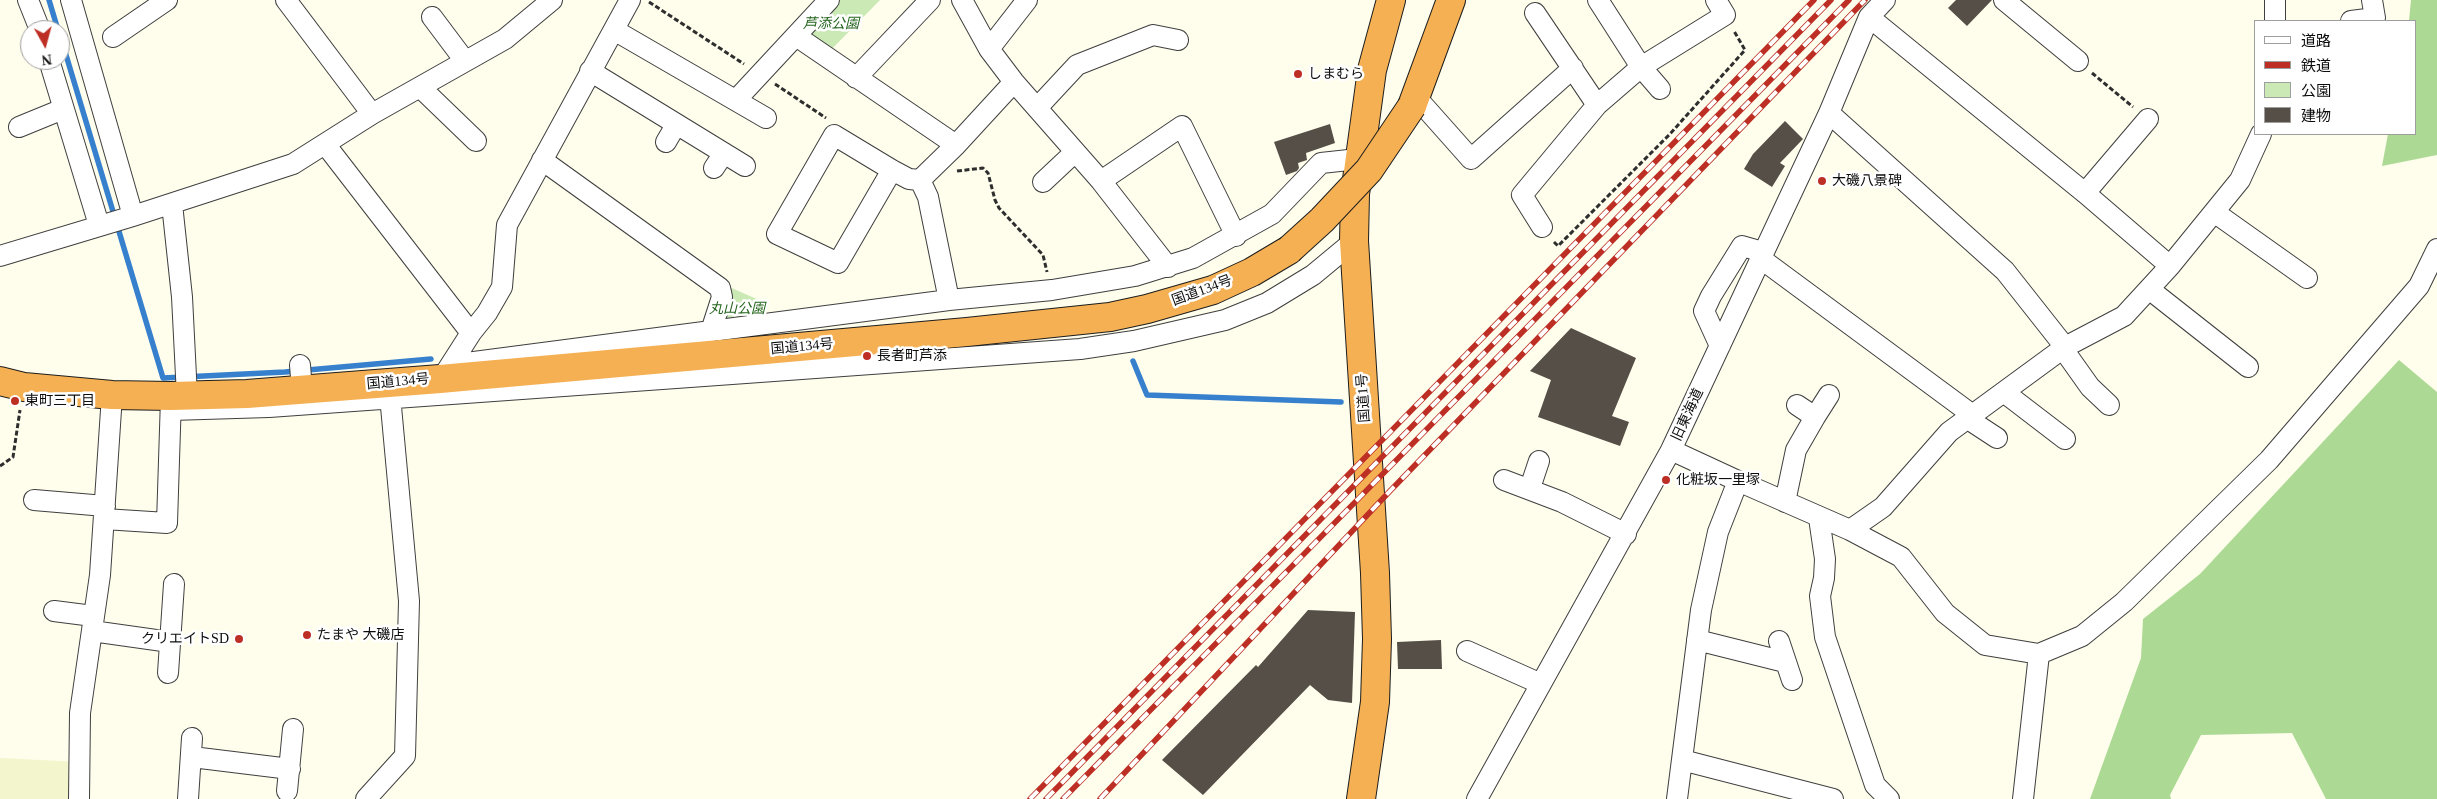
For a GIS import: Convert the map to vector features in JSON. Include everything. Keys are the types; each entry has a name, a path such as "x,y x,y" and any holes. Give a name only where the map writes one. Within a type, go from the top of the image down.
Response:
{"highway":[{"name":"国道1号","path":"1361,799 1375,702 1377,639 1375,563 1354,241 1358,159 1372,70 1391,0"},
{"name":"国道134号","path":"0,381 24,387 112,395 181,392 301,378 390,391 446,372 689,367 1110,316 1154,307 1213,290 1252,272 1289,250 1322,220 1369,170 1413,101 1451,0"}],"street":[{"path":"28,0 36,20"},
{"path":"71,0 116,221"},
{"path":"113,37 167,0"},
{"path":"286,0 372,114"},
{"path":"0,256 172,204 293,164 372,114 505,39 552,0"},
{"path":"446,372 471,333 487,313 502,287 507,225 630,0"},
{"path":"736,100 829,0"},
{"path":"856,78 930,0"},
{"path":"962,0 989,49 1014,82 1101,181 1168,267"},
{"path":"989,49 1027,0"},
{"path":"1598,0 1641,67 1660,89"},
{"path":"1885,0 1869,16 2085,193 2170,266"},
{"path":"2004,0 2078,61"},
{"path":"2275,0 2275,20"},
{"path":"2359,20 2375,18 2372,0"},
{"path":"1542,226 1522,195 1597,105 1641,67 1721,8"},
{"path":"1534,13 1597,105"},
{"name":"旧東海道","path":"1477,799 1671,450 1829,113 1869,16"},
{"path":"432,17 465,61"},
{"path":"614,30 766,118"},
{"path":"1037,108 1077,65 1113,42 1154,35 1178,40"},
{"path":"796,36 956,146"},
{"path":"1413,101 1471,159 1573,68"},
{"path":"52,70 63,109 116,221"},
{"path":"590,71 676,125 719,161 744,166"},
{"path":"892,170 838,262 777,234 834,135 909,179 924,178 1014,82"},
{"path":"420,87 476,141"},
{"path":"19,126 63,109"},
{"path":"1829,113 2005,271 2064,348 2090,387 2109,405"},
{"path":"2085,193 2148,118"},
{"path":"666,142 676,125"},
{"path":"1101,181 1182,126 1236,236"},
{"path":"1850,530 1883,507 1949,432 1971,418 2064,348 2124,316 2170,266 2240,180 2261,135"},
{"path":"325,144 471,333"},
{"path":"1043,182 1075,152"},
{"path":"446,372 711,330 949,300 1052,290 1135,276 1193,258 1236,236 1272,214 1321,163 1358,159"},
{"path":"542,160 720,288 722,297 711,330"},
{"path":"924,178 949,300"},
{"path":"34,500 167,524 181,392 182,298 172,204"},
{"path":"2214,212 2307,278"},
{"path":"181,392 243,409 390,391 689,367 1080,349 1134,341 1225,320 1267,303 1313,275 1354,241"},
{"path":"1724,338 1704,311 1711,296 1742,246 1762,255 1997,438"},
{"path":"1671,450 1818,518 1850,530 1901,557 1945,613 1985,644 2039,654 2082,636 2124,602 2269,460 2419,286 2437,249"},
{"path":"2149,289 2248,367"},
{"path":"366,799 405,756 409,601 390,391"},
{"path":"2005,393 2065,439"},
{"path":"79,799 80,714 100,575 112,395"},
{"path":"1786,502 1796,450 1814,417 1829,395"},
{"path":"1798,405 1814,417"},
{"path":"1530,488 1539,461"},
{"path":"1504,480 1530,488 1626,534"},
{"path":"1677,799 1701,610 1718,532 1738,481"},
{"path":"1818,518 1825,559 1824,578 1820,596 1825,637 1875,785 1889,799"},
{"path":"168,672 174,584"},
{"path":"54,611 93,624 170,642"},
{"path":"1697,640 1788,671 1779,641"},
{"path":"1466,651 1541,684"},
{"path":"2023,799 2039,654"},
{"path":"288,791 292,729"},
{"path":"188,799 192,748 290,769"},
{"path":"1682,760 1833,799"}],"path":[{"path":"646,0 760,74"},
{"path":"1542,226 1558,246 1670,134 1745,50"},
{"path":"2078,61 2148,118"},
{"path":"924,178 984,168 988,173 994,200 999,208 1043,256 1052,290"},
{"path":"0,466 13,457 20,409"}],"green space":[{"name":"芦添公園","path":"829,0 880,0 825,56 796,36"},
{"path":"2411,0 2437,0 2437,155 2382,166 2388,135 2417,135 2417,20 2409,20"},
{"name":"丸山公園","path":"727,286 768,304 764,324 711,331"},
{"path":"2399,360 2437,392 2437,799 2326,799 2292,733 2201,735 2170,795 2171,799 2090,799 2141,658 2143,619 2200,574"},
{"path":"0,758 79,762 79,799 0,799"}],"building":[{"path":"1956,0 1992,0 1967,26 1948,8"},
{"path":"1785,121 1803,139 1780,163 1785,166 1772,187 1744,169 1753,154"},
{"path":"1330,124 1335,143 1306,153 1307,160 1298,163 1299,168 1297,171 1286,175 1274,142"},
{"path":"1571,328 1636,358 1612,416 1629,422 1620,446 1538,417 1551,380 1530,371"},
{"path":"1308,610 1355,612 1352,703 1328,700 1310,685 1203,795 1162,760 1256,665 1258,667"},
{"path":"1441,640 1442,669 1398,669 1397,642"}],"waterway":[{"path":"49,0 55,20"},
{"path":"70,68 163,378 285,372 431,359"},
{"path":"1133,361 1147,395 1341,402"}],"railway":[{"path":"1030,799 1814,0"},
{"path":"1046,799 1831,0"},
{"path":"1063,799 1849,0"},
{"path":"1100,799 1390,491 1865,0"}],"place":[{"name":"しまむら","path":"1298,74"},
{"name":"大磯八景碑","path":"1822,181"},
{"name":"長者町芦添","path":"867,356"},
{"name":"東町三丁目","path":"15,401"},
{"name":"化粧坂一里塚","path":"1666,480"},
{"name":"たまや 大磯店","path":"307,635"},
{"name":"クリエイトSD","path":"239,639"}]}
